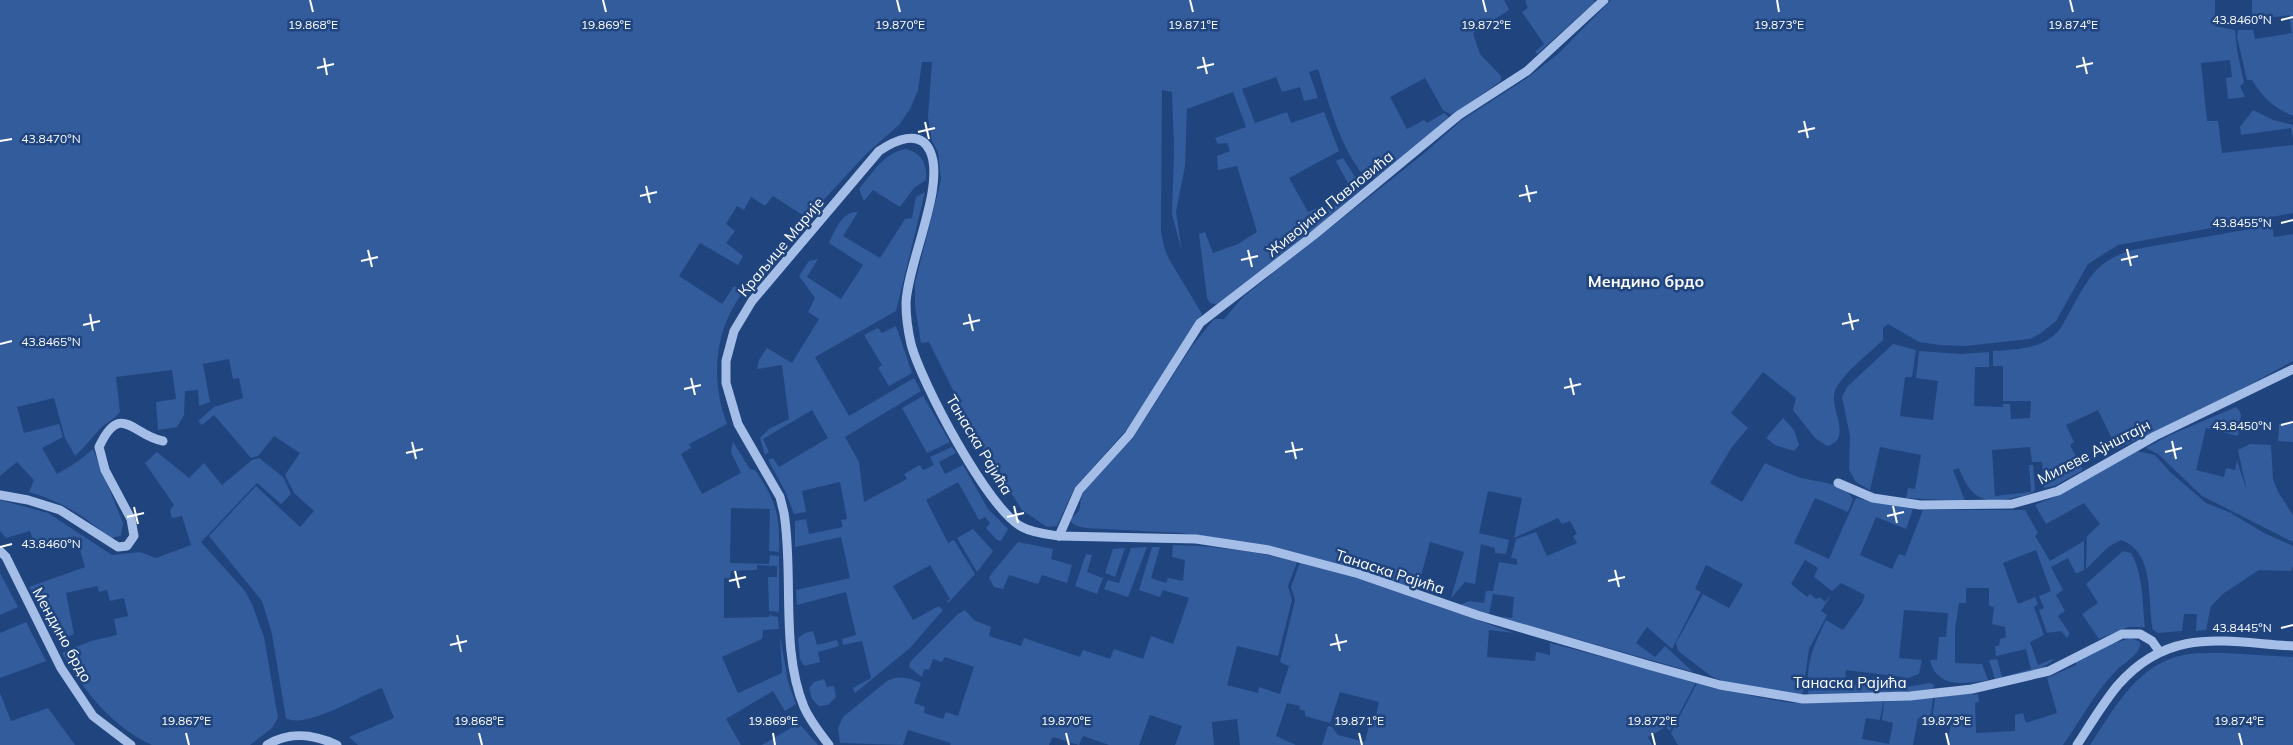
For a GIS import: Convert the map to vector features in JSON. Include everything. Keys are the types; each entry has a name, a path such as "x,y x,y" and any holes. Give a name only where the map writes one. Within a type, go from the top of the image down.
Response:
{"street":[{"name":"Живојина Павловића","path":"1058,536 1079,490 1129,435 1200,323 1314,235 1459,115 1526,71 1604,0"},
{"name":"Танаска Рајића","path":"913,137 922,140 930,150 935,176 912,266 906,302 911,344 917,360 965,455 992,499 1021,526 1058,536 1196,539 1270,550 1359,574 1477,615 1648,665 1720,685 1766,695 1803,699 1910,696 1972,690 2049,670 2122,634 2140,634 2152,641 2159,651"},
{"name":"Краљице Марије","path":"829,745 811,720 796,683 791,646 784,513 780,497 738,424 726,383 726,361 734,331 752,301 879,151 890,144 913,137"},
{"name":"Милеве Ајнштајн","path":"1838,483 1873,498 1920,505 2012,504 2036,498 2058,491 2155,436 2293,369"},
{"path":"0,496 28,500 60,510 118,548 127,546 134,536 131,519 105,470 99,447 107,430 120,423 131,424 152,439 162,441"},
{"name":"Мендино брдо","path":"0,551 6,557 66,676 93,716 131,745"},
{"path":"2077,745 2118,685 2137,667 2159,651 2185,643 2214,640 2293,646"},
{"path":"267,745 276,739 317,736 337,745"}],"shaded area":[{"path":"0,0 1504,0 1509,10 1473,33 1480,54 1501,76 1501,81 1452,115 1443,110 1425,78 1390,97 1407,129 1424,120 1427,123 1444,113 1449,117 1410,152 1375,178 1364,176 1348,152 1336,125 1318,69 1309,72 1318,98 1304,101 1300,87 1282,92 1276,77 1242,89 1255,123 1287,112 1291,123 1324,112 1339,151 1289,178 1308,212 1321,206 1325,211 1350,197 1347,191 1351,189 1336,161 1343,158 1362,188 1317,227 1219,305 1210,303 1207,298 1199,234 1205,232 1213,253 1238,244 1257,232 1237,166 1218,170 1217,156 1230,151 1227,143 1218,144 1215,138 1246,127 1233,92 1187,109 1185,166 1176,212 1182,252 1172,214 1174,148 1172,92 1162,90 1161,231 1164,247 1169,259 1202,314 1128,428 1074,489 1057,526 1047,527 1022,510 981,446 929,342 921,343 915,306 915,283 941,180 938,152 932,141 928,117 932,62 922,62 918,90 910,109 899,125 866,154 807,218 773,196 765,206 751,197 744,210 737,206 726,224 735,231 726,243 743,256 738,265 700,243 679,276 722,304 734,286 744,291 726,321 718,355 718,390 727,424 689,444 691,448 681,454 702,494 741,473 731,452 733,442 750,469 755,470 768,490 775,508 779,528 779,552 769,551 770,509 731,508 730,563 769,564 770,555 779,556 779,612 769,611 768,577 777,577 777,566 757,565 757,570 731,571 730,578 724,578 724,618 769,617 769,615 778,617 779,629 763,630 762,639 722,657 738,693 782,673 780,636 788,682 796,704 785,711 773,691 726,719 741,745 358,745 349,737 394,718 382,688 319,716 295,720 286,718 272,634 262,601 209,536 256,486 300,527 314,511 294,493 285,475 300,453 274,436 258,456 251,458 214,415 202,425 198,421 214,407 243,398 239,378 233,379 229,359 203,364 210,402 199,406 198,390 185,391 184,415 177,427 158,430 156,402 176,399 172,370 116,377 120,412 101,428 75,456 65,438 54,398 17,407 24,433 59,424 63,437 42,448 57,474 77,462 93,449 123,523 121,536 110,538 72,510 53,500 29,492 34,480 17,462 0,476"},
{"path":"1594,0 1595,2 1537,54 1535,52 1544,44 1522,12 1528,8 1525,1"},
{"path":"1611,0 2215,0 2215,26 2235,30 2244,83 2240,86 2245,97 2228,99 2226,78 2232,77 2230,60 2201,63 2207,121 2218,121 2222,153 2293,145 2293,213 2118,245 2088,264 2056,321 2030,339 1965,346 1940,345 1919,342 1888,324 1883,328 1883,340 1847,373 1836,388 1834,402 1840,432 1834,443 1827,446 1815,438 1793,410 1796,398 1763,372 1731,413 1748,428 1732,447 1710,483 1742,502 1765,463 1798,477 1843,489 1853,499 1848,512 1815,498 1794,543 1829,559 1856,498 1913,509 1906,529 1876,517 1860,555 1892,569 1899,554 1905,556 1923,510 2025,510 2038,533 2035,536 2050,561 2084,541 2084,570 2076,574 2068,558 2051,567 2063,590 2056,595 2065,611 2058,616 2070,634 2067,638 2061,631 2047,633 2039,610 2044,608 2039,596 2051,591 2036,550 2003,563 2018,604 2035,597 2038,604 2034,607 2044,635 2030,642 2038,665 2055,658 2049,663 2027,673 1995,679 1989,660 1997,659 2002,677 2031,669 2026,649 1996,656 1995,646 1999,646 2000,639 2006,637 2005,627 1992,624 1994,607 1989,606 1989,588 1966,588 1966,603 1959,603 1955,629 1955,663 1982,664 1988,680 1961,683 1945,680 1939,676 1930,660 1937,660 1939,637 1946,637 1948,613 1904,610 1899,658 1922,660 1919,674 1903,680 1903,677 1846,670 1845,684 1900,690 1901,688 1930,683 1934,685 1933,689 1898,693 1810,695 1808,693 1809,663 1826,620 1843,630 1862,603 1865,595 1841,583 1832,591 1814,577 1818,568 1805,560 1791,584 1807,597 1810,594 1816,599 1820,597 1825,602 1832,594 1821,611 1827,615 1809,649 1803,692 1800,695 1725,682 1711,676 1678,651 1676,643 1703,594 1729,608 1743,584 1706,565 1695,589 1701,592 1672,649 1647,627 1636,643 1655,657 1665,646 1693,672 1495,616 1512,618 1514,597 1493,594 1489,614 1460,605 1469,601 1484,603 1486,591 1493,591 1499,562 1517,565 1517,559 1511,558 1516,539 1536,532 1547,556 1577,543 1573,536 1577,534 1570,521 1562,524 1558,518 1514,538 1522,498 1488,491 1479,533 1509,540 1506,554 1495,553 1495,548 1481,544 1475,584 1465,582 1451,598 1464,552 1430,542 1417,591 1218,538 1181,533 1085,528 1072,523 1070,518 1078,512 1085,489 1132,439 1192,346 1214,319 1224,319 1243,297 1422,155 1462,120 1527,78 1558,54"},
{"path":"2252,0 2293,0 2293,116 2280,110 2260,92 2252,80 2247,80 2237,37 2238,30 2253,30 2255,39 2292,33 2289,15 2252,20"},
{"path":"2253,110 2273,120 2293,125 2293,139 2291,128 2241,135 2240,127"},
{"path":"906,149 912,151 923,160 926,169 926,180 914,188 900,207 873,190 864,201 859,189 885,159 891,154"},
{"path":"925,192 896,311 815,357 849,416 914,378 921,391 845,437 859,462 864,502 907,479 904,474 920,465 923,470 934,465 930,457 952,447 956,453 939,462 945,474 963,465 988,509 1008,529 1001,541 997,540 986,528 990,523 985,517 979,520 958,482 926,500 948,543 954,540 975,574 948,603 947,601 950,599 930,565 893,586 913,620 939,606 943,610 910,648 855,693 853,688 871,678 862,641 843,645 842,639 856,635 846,592 797,605 796,590 850,578 841,537 795,547 795,521 806,519 809,534 843,527 841,520 847,519 840,482 802,491 806,512 794,514 785,491 768,460 773,458 779,467 828,438 812,410 763,439 769,452 765,455 760,438 769,429 789,419 782,365 757,369 759,360 767,348 792,363 819,319 808,312 815,298 799,276 809,261 818,259 807,277 841,299 863,265 829,243 843,218 858,212 843,236 880,258 905,219 912,218 916,197"},
{"path":"2272,225 2274,237 2293,234 2293,361 2231,395 2117,449 2098,410 2066,425 2074,442 2070,445 2083,470 2054,486 2044,488 2042,462 2032,462 2030,447 1992,450 1995,496 2031,492 2029,465 2033,465 2035,490 2027,495 1996,500 1980,498 1969,487 1959,468 1953,470 1965,501 1906,498 1908,488 1915,489 1921,455 1880,447 1870,490 1856,482 1849,470 1850,436 1842,397 1847,387 1893,344 1916,350 1912,377 1905,377 1900,416 1933,420 1938,381 1916,378 1919,351 1961,354 1989,352 1989,367 1975,367 1974,406 2003,407 2003,404 2010,404 2011,419 2030,418 2031,401 2003,401 2003,366 1993,366 1993,351 2029,347 2052,337 2060,328 2081,291 2094,273 2102,265 2123,253"},
{"path":"896,326 912,373 889,386 878,368 882,365 864,335 878,328 882,333"},
{"path":"923,396 950,442 927,453 902,408"},
{"path":"2236,407 2241,415 2238,436 2206,428 2196,470 2224,477 2226,468 2235,470 2237,461 2247,491 2238,450 2250,444 2271,445 2273,479 2278,492 2293,515 2293,542 2202,496 2158,454 2146,448 2170,435"},
{"path":"1783,418 1794,430 1799,445 1794,451 1775,445 1766,438"},
{"path":"2279,424 2293,424 2293,442 2278,441"},
{"path":"2137,451 2155,455 2170,472 2206,503 2229,512 2264,533 2293,546 2293,566 2291,571 2259,570 2224,593 2211,606 2206,630 2196,631 2197,614 2184,614 2182,631 2158,633 2153,630 2145,566 2140,555 2132,546 2121,540 2108,547 2086,569 2087,536 2100,524 2084,503 2046,524 2035,505 2059,495"},
{"path":"157,452 189,478 204,463 222,485 252,460 259,458 283,477 291,494 281,504 257,483 201,542 245,591 252,604 264,637 278,718 272,728 250,745 152,745 137,737 112,718 80,681 62,653 91,641 117,635 114,619 128,616 124,598 110,601 107,590 99,592 97,586 66,593 74,634 57,641 29,587 85,567 76,536 36,548 30,531 6,538 0,531 0,500 48,513 112,555 140,552 156,558 191,545 182,516 172,518 170,510 174,505 145,463"},
{"path":"973,529 993,551 977,572 957,538"},
{"path":"1018,542 1053,549 1051,559 1072,565 1067,583 1042,575 1038,584 1009,575 1003,589 994,587 989,578"},
{"path":"1173,545 1236,550 1297,562 1288,586 1292,600 1278,656 1237,646 1227,685 1258,693 1259,687 1280,694 1289,666 1280,662 1295,600 1291,587 1300,562 1364,580 1514,633 1489,630 1487,657 1535,661 1536,652 1550,655 1550,643 1696,682 1670,731 1666,727 1648,737 1652,745 1322,745 1328,726 1332,727 1338,735 1365,742 1371,717 1376,715 1379,702 1340,692 1330,723 1305,716 1305,711 1299,709 1300,706 1287,703 1276,736 1296,745 1240,745 1237,719 1212,722 1214,745 1175,745 1182,726 1150,715 1139,745 1109,745 1083,736 1079,745 1053,737 1049,745 950,745 951,743 908,730 903,745 840,743 838,728 843,717 887,681 900,677 921,683 914,703 925,707 924,713 943,719 946,712 958,716 974,667 945,657 942,662 933,659 929,670 924,669 922,677 909,667 910,662 958,614 965,610 974,620 991,627 989,636 1021,646 1024,638 1080,657 1083,650 1110,659 1114,649 1143,659 1151,636 1173,644 1189,598 1163,590 1160,597 1139,590 1152,547 1160,547 1151,578 1166,583 1168,578 1183,581 1185,560 1172,557"},
{"path":"1147,547 1128,597 1104,589 1108,580 1119,583 1131,548"},
{"path":"1125,548 1115,577 1105,573 1113,549"},
{"path":"2123,551 2131,553 2138,571 2142,590 2145,627 2128,627 2099,639 2082,614 2098,603 2086,584"},
{"path":"1086,554 1092,555 1087,572 1103,578 1097,594 1075,586"},
{"path":"0,573 18,607 0,615"},
{"path":"26,622 46,661 0,678 0,633"},
{"path":"813,631 817,645 837,640 839,646 818,652 820,662 804,666 800,659 798,638 805,633"},
{"path":"2131,638 2140,642 2138,650 2101,688 2063,745 1947,745 1951,724 1932,720 1935,698 1972,693 1973,695 1978,694 1979,702 1975,703 1976,733 2015,731 2015,715 2023,713 2026,723 2057,713 2047,678 2076,665 2076,661 2111,644"},
{"path":"2225,653 2293,657 2293,745 2090,745 2125,694 2136,682 2160,663 2187,654"},
{"path":"824,679 827,687 834,686 836,697 828,705 819,706 812,699 809,688 814,682"},
{"path":"1697,683 1791,703 1883,702 1880,720 1866,718 1862,739 1889,744 1893,723 1882,720 1884,702 1933,698 1930,720 1918,718 1913,745 1678,745 1671,733"},
{"path":"0,693 11,721 48,708 75,745 0,745"},
{"path":"794,718 818,745 762,745 791,728 787,720"}],"district":[{"name":"Мендино брдо","path":"1646,281"}]}
